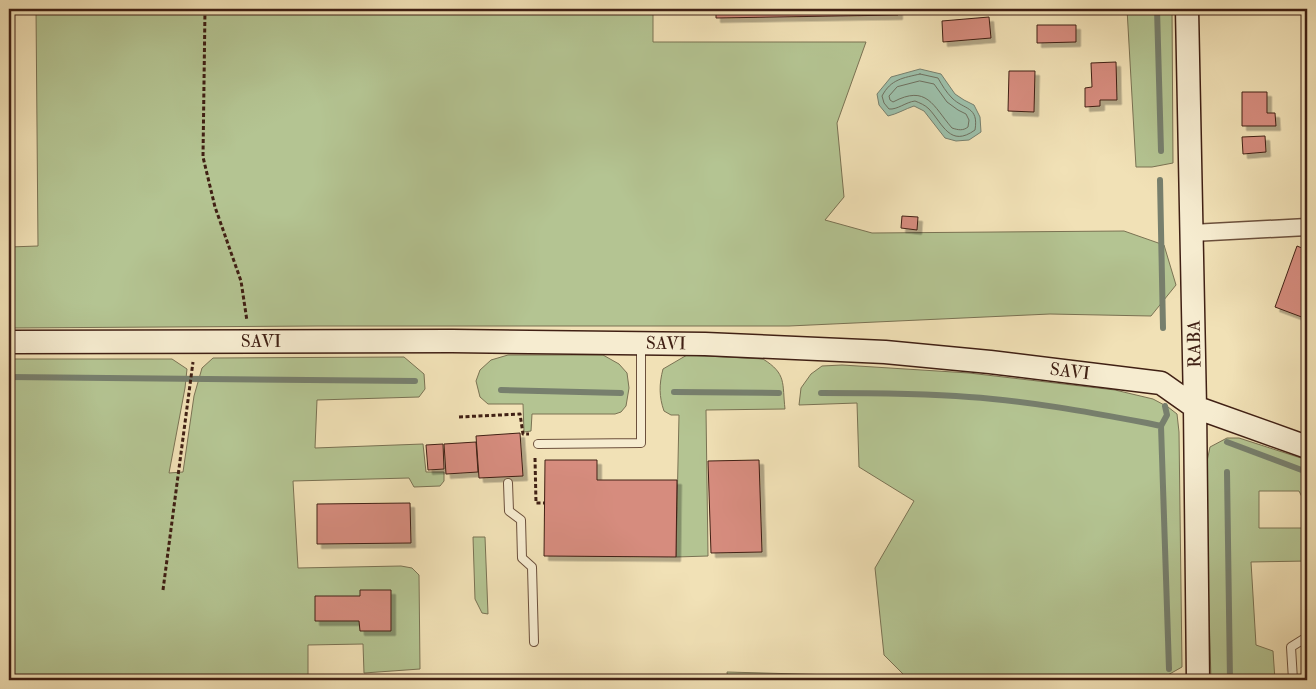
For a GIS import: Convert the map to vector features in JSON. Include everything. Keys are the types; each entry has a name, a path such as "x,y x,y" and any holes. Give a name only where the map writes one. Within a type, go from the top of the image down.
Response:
{"street":[{"name":"RABA","path":"1187,9 1198,680"},
{"path":"1192,233 1307,227"},
{"name":"SAVI","path":"9,342 452,341 641,343 885,352 1161,382 1195,407 1307,447"}],"lane":[{"path":"538,444 641,444 641,343"},
{"path":"508,483 509,511 521,520 522,558 532,567 534,642"},
{"path":"1293,680 1291,647 1307,637"}],"path":[{"path":"205,9 203,157 215,207 241,281 247,315 247,341"},
{"path":"163,590 192,370"},
{"path":"459,417 520,414 523,434 536,434 538,444 538,457 535,457 536,503 545,503"}],"shaded area":[{"path":"36,9 653,9 653,42 866,42 837,123 844,197 825,220 872,233 1124,231 1164,245 1176,285 1151,316 1050,314 789,326 9,328 9,247 38,246"},
{"path":"1127,9 1172,9 1173,163 1152,167 1136,167"},
{"path":"508,355 603,355 619,364 627,373 629,388 626,406 621,412 615,414 532,414 531,431 524,432 523,404 488,404 480,397 476,381 480,370 491,360"},
{"path":"687,355 763,359 771,364 780,375 785,409 706,410 708,556 676,557 679,415 671,415 664,411 660,396 660,385 663,369"},
{"path":"404,357 424,374 425,389 419,397 317,400 315,448 423,444 426,472 444,472 444,481 440,486 414,487 409,478 293,481 298,568 401,566 412,568 419,575 420,669 364,673 363,644 308,645 308,680 9,680 9,359 172,359 187,369 169,473 183,472 194,396 202,368 213,358"},
{"path":"842,365 969,373 1115,390 1153,399 1177,414 1179,432 1182,667 1159,680 728,680 727,672 906,677 884,655 875,568 914,501 859,467 857,403 799,405 801,388 811,374 822,366"},
{"path":"1227,438 1239,438 1307,460 1307,507 1299,491 1259,491 1259,528 1307,528 1307,561 1251,562 1256,645 1273,651 1275,680 1211,680 1205,471 1210,447"},
{"path":"473,537 485,537 488,614 482,613 475,599"}],"water":[{"path":"920,69 941,74 955,94 974,105 980,117 981,132 969,140 956,141 945,138 924,111 914,106 888,116 879,105 877,94 891,77"}],"building":[{"path":"716,9 898,9 898,15 716,18"},
{"path":"1304,9 1307,9 1307,30 1305,30"},
{"path":"989,17 991,38 943,42 942,21"},
{"path":"1037,25 1076,25 1076,42 1037,43"},
{"path":"1116,62 1117,100 1100,100 1100,106 1085,107 1085,88 1092,87 1091,63"},
{"path":"1009,71 1035,71 1034,112 1008,111"},
{"path":"1242,92 1267,92 1267,113 1275,113 1276,126 1242,126"},
{"path":"1265,136 1266,152 1243,154 1242,137"},
{"path":"902,216 918,217 917,230 901,228"},
{"path":"1297,246 1307,250 1307,319 1275,307"},
{"path":"520,433 523,476 479,478 476,436"},
{"path":"476,442 478,472 446,474 444,444"},
{"path":"443,444 444,469 428,470 426,445"},
{"path":"545,460 597,460 597,480 677,480 676,557 544,556"},
{"path":"759,460 762,552 711,553 708,461"},
{"path":"410,503 411,543 317,544 317,504"},
{"path":"360,590 391,590 391,631 360,631 359,621 315,621 315,596 360,596"}],"waterway":[{"path":"1157,9 1161,151"},
{"path":"1160,180 1163,328"},
{"path":"9,377 415,381"},
{"path":"501,390 621,393"},
{"path":"674,392 779,393"},
{"path":"821,393 914,394 1014,401 1161,426"},
{"path":"1165,406 1167,415 1161,426 1169,669"},
{"path":"1227,442 1307,472"},
{"path":"1227,472 1230,680"}]}
